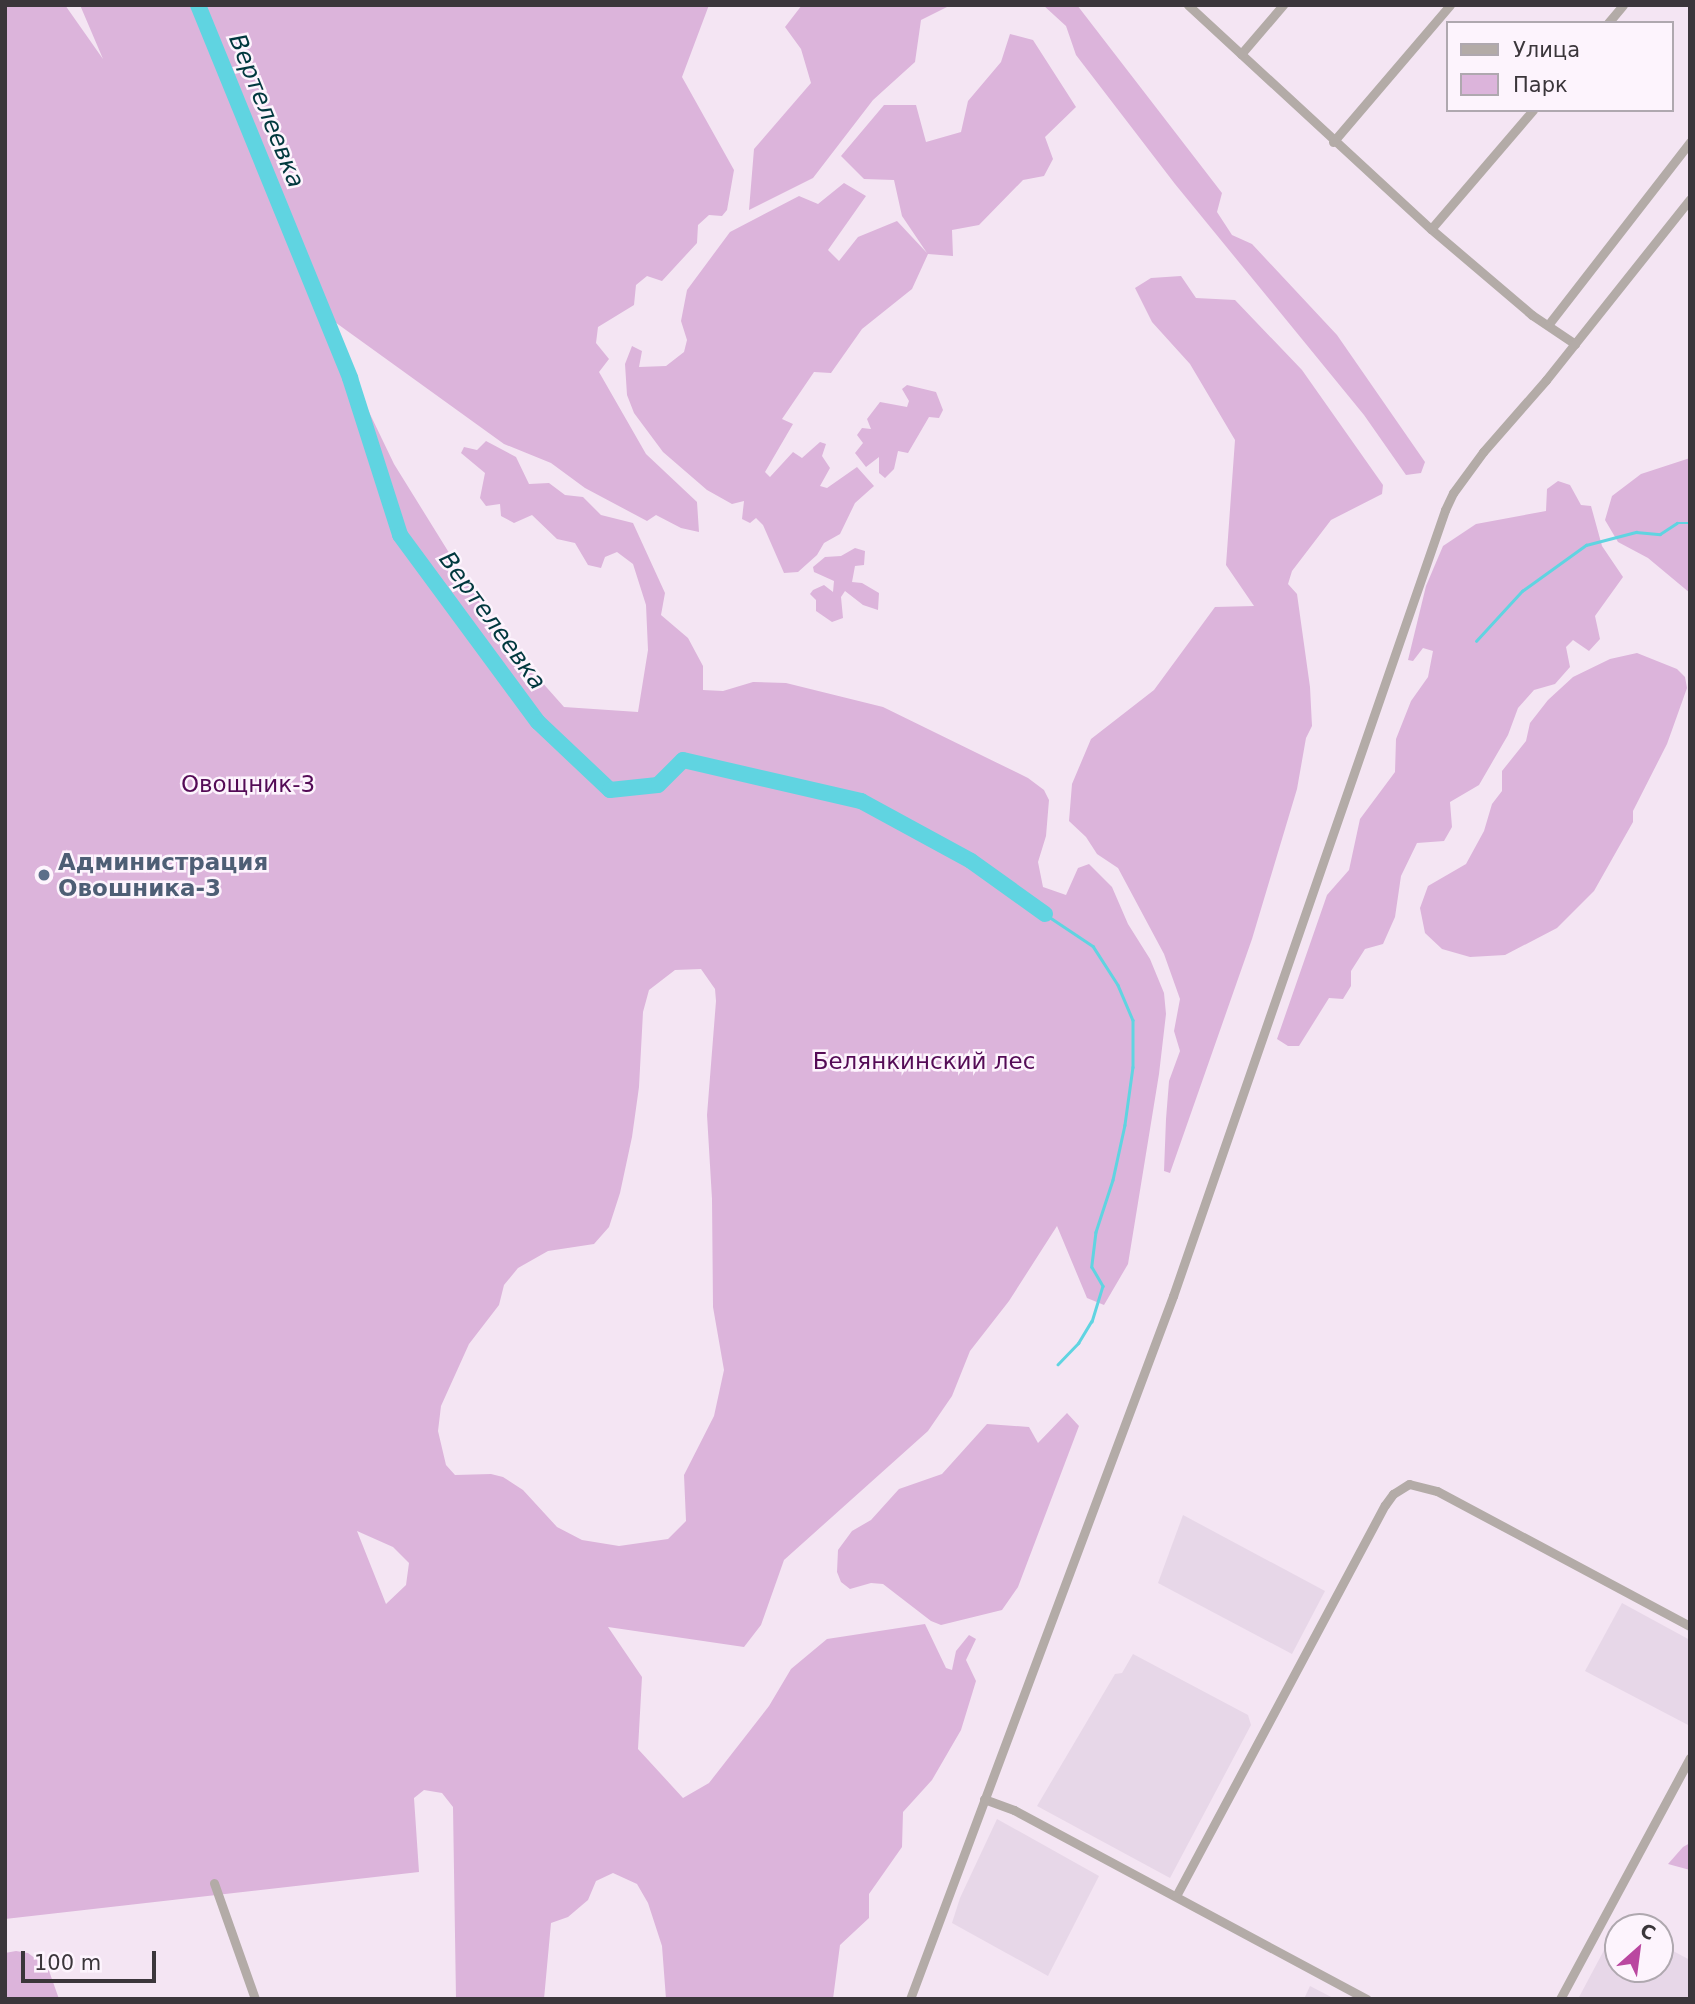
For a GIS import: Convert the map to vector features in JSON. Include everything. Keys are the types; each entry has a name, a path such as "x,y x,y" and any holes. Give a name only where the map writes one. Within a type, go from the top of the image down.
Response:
{"street":[{"path":"1188,5 1333,142 1431,229 1503,292 1575,344"},
{"path":"1241,54 1283,5"},
{"path":"1333,142 1450,5"},
{"path":"1610,21 1623,5"},
{"path":"1431,229 1531,112"},
{"path":"1548,325 1690,142"},
{"path":"910,1999 1173,1296 1445,510 1476,460 1575,344 1690,199"},
{"path":"1176,1896 1385,1505 1409,1484 1420,1484 1437,1491 1690,1626"},
{"path":"1560,1999 1690,1758"},
{"path":"984,1799 1014,1810 1367,1999"},
{"path":"214,1883 255,1999"}],"shaded area":[{"path":"1183,1515 1325,1591 1292,1654 1158,1583"},
{"path":"1622,1603 1690,1640 1690,1726 1585,1671"},
{"path":"1133,1654 1248,1715 1251,1725 1170,1878 1037,1806 1115,1674 1122,1673"},
{"path":"997,1819 1099,1876 1048,1976 952,1923 960,1898"},
{"path":"1604,1950 1604,1983 1674,1983 1674,1951 1690,1960 1690,1999 1578,1999"},
{"path":"1310,1986 1335,1999 1304,1999"}],"green space":[{"path":"5,5 65,5 103,59 80,5 709,5 682,77 734,170 727,210 722,216 709,215 698,225 697,243 662,281 647,276 636,285 634,305 598,327 596,343 609,359 599,372 646,454 697,502 699,532 681,528 656,515 647,521 585,488 551,463 504,444 321,312 394,464 500,635 564,707 638,712 648,650 646,605 633,564 617,552 605,557 601,568 588,565 575,543 557,539 532,515 514,523 501,516 500,504 486,506 480,498 485,473 461,453 464,447 477,450 486,441 516,457 529,484 549,483 565,495 583,497 601,515 633,523 665,593 661,615 688,638 703,666 703,690 723,691 753,682 786,683 883,707 1028,778 1044,790 1049,800 1046,836 1038,862 1043,887 1066,895 1078,868 1089,864 1112,887 1128,924 1150,959 1164,993 1166,1014 1159,1074 1128,1264 1104,1305 1087,1298 1057,1226 1009,1301 970,1351 952,1396 928,1431 784,1560 761,1625 744,1647 608,1627 642,1677 638,1749 683,1798 709,1783 769,1706 791,1669 827,1639 925,1624 946,1668 952,1670 956,1651 969,1635 976,1639 966,1660 976,1681 961,1730 932,1780 903,1812 902,1847 869,1894 869,1918 840,1945 833,1999 666,1999 662,1946 648,1903 637,1884 613,1873 596,1881 588,1900 568,1917 551,1923 544,1999 456,1999 453,1807 442,1793 424,1790 414,1798 419,1872 5,1919","holes":["701,969 715,989 716,1001 707,1115 712,1199 713,1307 724,1370 714,1416 684,1475 686,1521 668,1539 619,1546 582,1540 557,1527 523,1490 503,1477 491,1474 455,1475 446,1465 438,1431 441,1406 469,1344 499,1305 504,1285 518,1268 548,1251 594,1244 609,1227 620,1193 632,1137 639,1087 643,1012 649,990 675,970","357,1531 393,1547 409,1563 406,1585 386,1604"]},
{"path":"802,5 951,5 921,20 915,62 873,100 813,178 749,210 754,149 811,83 801,49 785,27"},
{"path":"1043,5 1077,5 1222,193 1217,212 1232,235 1252,244 1337,335 1425,462 1421,473 1406,475 1364,415 1175,184 1076,55 1066,26"},
{"path":"1010,34 1033,40 1076,107 1045,137 1053,159 1044,176 1023,180 979,225 952,230 953,256 928,254 912,289 862,329 831,373 814,372 782,419 793,424 765,472 770,477 793,452 802,458 820,442 826,444 822,456 830,468 820,486 827,488 857,467 874,486 855,503 840,534 824,543 817,555 798,572 784,573 763,525 756,518 750,523 742,519 744,501 732,504 707,490 663,452 634,413 627,395 625,364 632,346 642,351 639,367 666,366 684,352 687,340 681,321 687,290 730,232 799,196 818,204 844,183 866,196 828,250 839,261 858,237 897,221 927,253 902,216 894,180 864,179 841,156 884,105 916,105 926,142 961,132 968,101 1001,62"},
{"path":"1181,276 1196,298 1235,300 1302,370 1383,485 1382,494 1331,520 1292,571 1288,584 1297,594 1310,687 1312,726 1306,738 1297,789 1252,939 1170,1173 1164,1171 1166,1119 1169,1081 1180,1051 1174,1031 1180,999 1164,954 1118,868 1097,854 1086,837 1069,821 1072,784 1091,739 1154,690 1215,607 1254,606 1226,565 1235,440 1190,364 1152,322 1135,288 1151,278"},
{"path":"907,385 936,392 943,410 939,418 929,417 908,453 898,451 894,469 885,478 879,473 879,457 866,467 855,453 863,443 857,435 862,428 871,429 867,419 880,402 907,407 909,401 902,389"},
{"path":"1690,458 1690,593 1648,558 1618,542 1605,520 1612,496 1641,474"},
{"path":"1558,481 1570,485 1581,505 1591,506 1602,546 1623,577 1595,616 1600,639 1589,651 1573,640 1566,647 1570,667 1555,684 1534,690 1518,708 1508,735 1479,785 1450,802 1452,827 1444,841 1417,843 1401,876 1395,917 1383,944 1365,949 1351,971 1351,986 1343,999 1329,998 1299,1046 1288,1046 1277,1039 1327,895 1349,870 1360,819 1395,772 1396,739 1411,701 1428,677 1433,651 1423,648 1413,661 1408,660 1426,586 1443,546 1476,524 1546,511 1547,489"},
{"path":"855,548 865,551 864,565 855,566 852,582 862,583 879,593 878,610 863,605 845,591 841,597 843,618 832,622 816,611 816,600 810,594 824,585 833,592 834,581 814,572 813,567 825,557 841,556"},
{"path":"1637,653 1677,669 1685,677 1687,688 1667,744 1633,811 1633,822 1594,891 1557,928 1505,955 1470,957 1442,949 1425,933 1420,908 1428,886 1466,864 1484,831 1492,804 1502,791 1502,771 1526,741 1530,723 1548,700 1573,677 1610,659"},
{"path":"1067,1413 1079,1426 1018,1587 1002,1610 941,1625 931,1621 883,1584 871,1583 850,1589 841,1582 837,1572 838,1550 852,1531 871,1520 899,1489 942,1474 987,1424 1029,1427 1038,1443"},
{"path":"1690,1843 1690,1870 1668,1864 1683,1847"},
{"path":"5,1953 28,1953 48,1968 59,1999 5,1999"}],"waterway":[{"name":"Вертелеевка","path":"198,5 350,378 400,535 538,722 610,790 658,785 683,760 861,801 971,861 1045,914"},
{"path":"1476,641 1522,591 1586,545 1636,532 1660,534 1677,523 1690,523"},
{"path":"1045,914 1093,946 1118,985 1133,1020 1133,1067 1125,1125 1113,1180 1096,1232 1092,1267 1103,1286 1092,1321 1079,1343 1058,1365"}],"place":[{"name":"Администрация Овошника-3","path":"44,875"}],"park label":[{"name":"Овощник-3","path":"248,784"},
{"name":"Белянкинский лес","path":"924,1061"}]}
